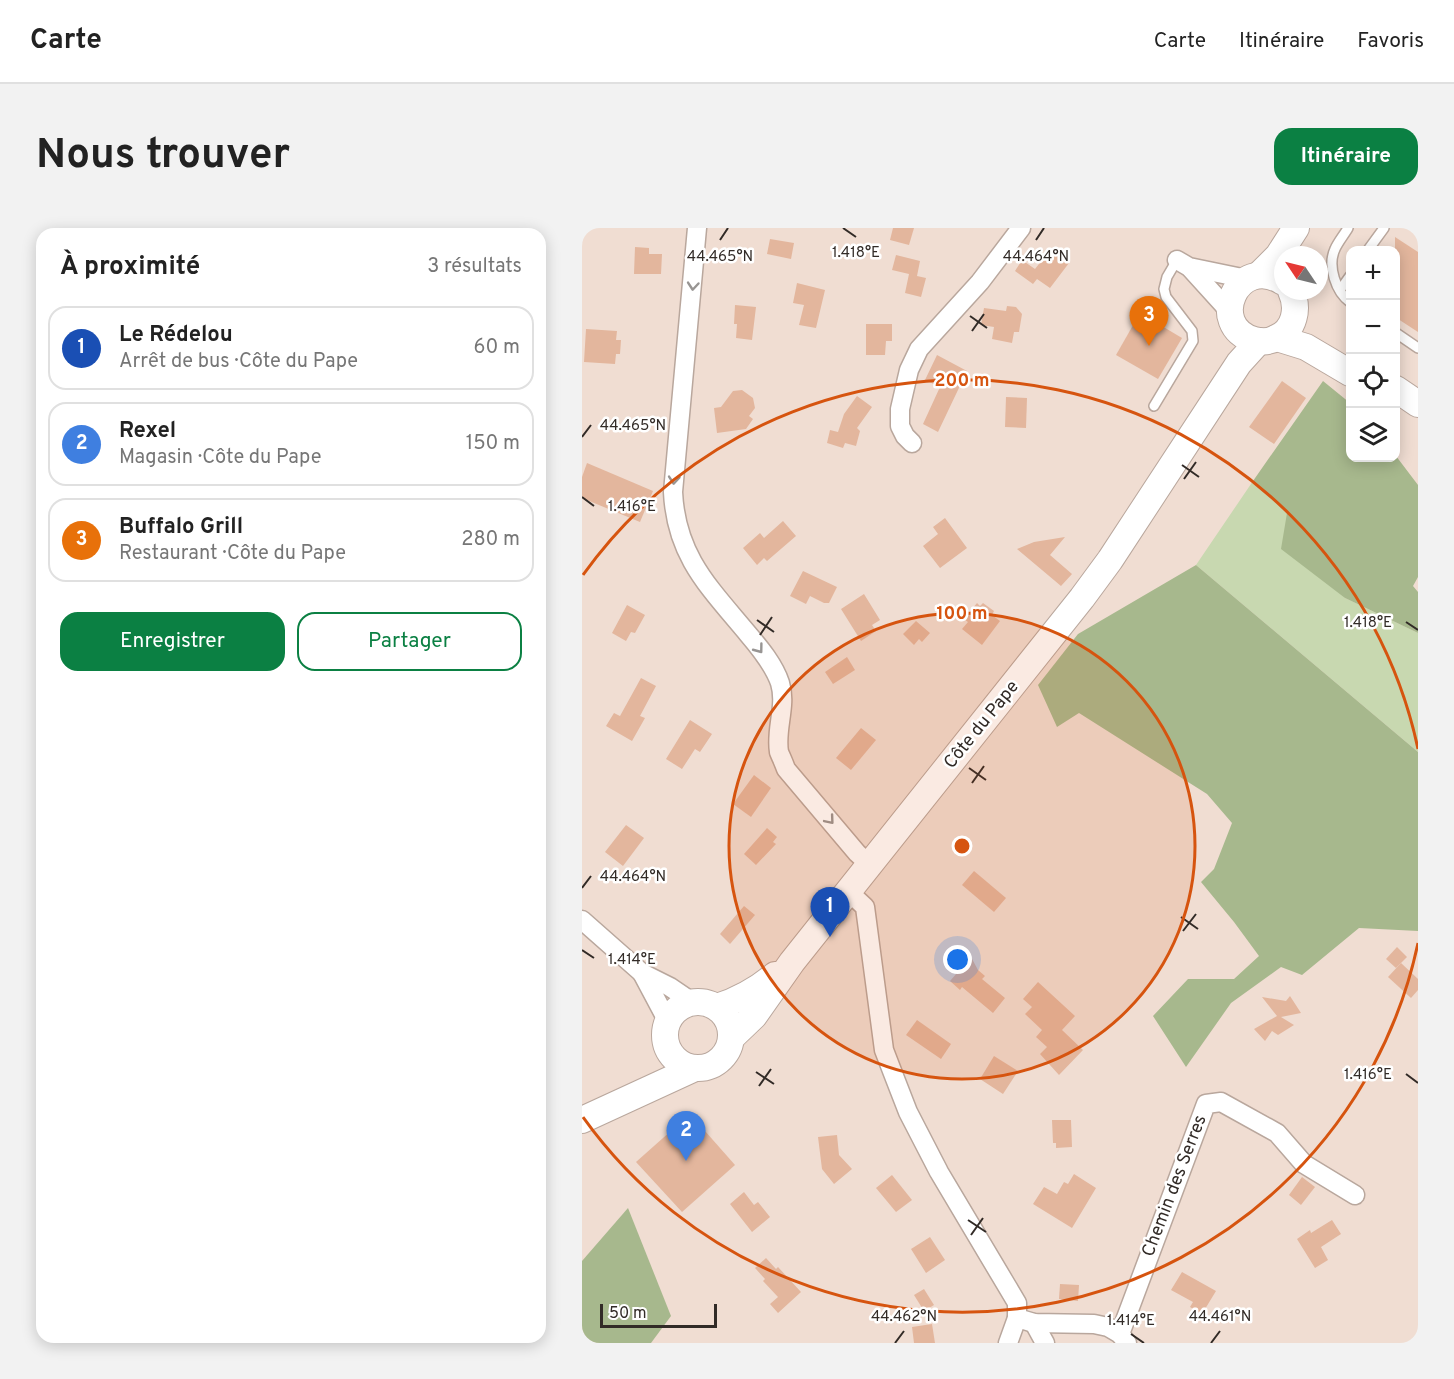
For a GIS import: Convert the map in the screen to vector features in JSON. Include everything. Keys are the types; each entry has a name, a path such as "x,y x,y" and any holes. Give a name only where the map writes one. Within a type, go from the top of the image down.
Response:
{"main road":[{"path":"1263,279 1296,228"},
{"path":"1303,246 1311,228"},
{"name":"Côte du Pape","path":"1162,480 1176,446 1226,355 1231,299 1237,287 1263,279"},
{"name":"Côte du Pape","path":"731,1038 754,1016 792,962 1082,598 1110,560 1239,363 1268,340 1286,332 1292,323 1293,302"},
{"path":"1293,302 1332,347 1346,356"},
{"path":"1231,318 1240,332 1249,338 1306,347 1346,371"},
{"path":"1400,392 1418,404"},
{"path":"1400,405 1418,417"},
{"name":"Côte du Pape","path":"705,1005 740,999 761,987 792,962"},
{"path":"582,1120 695,1068 715,1063 729,1048 731,1038 728,1021 705,1005 682,1006 674,1013 667,1028 661,1056 654,1069 626,1099"},
{"path":"667,1028 666,1044 670,1053 686,1065 695,1068"}],"street":[{"path":"697,228 673,492 674,516 687,551 701,578 763,652 780,683 782,704 778,740 786,768 857,854 870,865"},
{"path":"912,443 900,426 900,409 909,370 919,349 980,282 1021,228"},
{"path":"1183,264 1263,279"},
{"path":"1183,264 1231,318"},
{"path":"849,891 866,907 884,1050 904,1103 939,1172 1026,1320 1045,1343"},
{"path":"582,920 642,973 705,1005"},
{"path":"642,973 667,1028"},
{"name":"Chemin des Serres","path":"1124,1339 1206,1104 1221,1102 1277,1133 1304,1164 1355,1195"},
{"path":"1026,1320 1094,1324 1108,1327 1124,1339"},
{"path":"1008,1343 1026,1320"}],"lane":[{"path":"1348,228 1334,251 1335,283 1348,300"},
{"path":"1371,246 1384,228"},
{"path":"1154,406 1193,340 1192,331 1166,297 1164,289 1167,277 1183,264"},
{"path":"1340,291 1346,282"},
{"path":"1400,336 1418,348"}],"green space":[{"path":"1323,381 1346,400 1346,462 1400,461 1418,485 1418,577 1413,586 1418,592 1418,633 1345,598 1281,549 1287,513 1253,481"},
{"path":"1253,481 1287,513 1345,598 1418,633 1418,752 1196,565"},
{"path":"1196,565 1418,752 1418,931 1359,928 1302,975 1281,967 1231,1003 1186,1067 1153,1016 1188,979 1234,979 1259,956 1201,882 1214,869 1232,823 1207,794 1079,713 1057,727 1038,685 1078,634"},
{"path":"628,1208 671,1316 651,1343 582,1343 582,1261"}],"building":[{"path":"893,228 914,228 909,245 890,240"},
{"path":"1395,237 1418,252 1418,332 1400,320 1400,246 1395,246"},
{"path":"770,239 794,243 791,259 767,254"},
{"path":"635,247 649,248 649,254 662,254 661,274 634,274"},
{"path":"1050,250 1069,263 1050,288 1037,279 1033,284 1015,271 1022,260 1035,269"},
{"path":"896,255 920,261 917,276 926,278 921,297 905,293 909,274 892,270"},
{"path":"797,283 825,290 816,328 799,325 804,305 793,303"},
{"path":"735,305 756,307 752,340 736,338"},
{"path":"1007,306 1016,307 1022,314 1019,332 1014,332 1012,343 992,339 994,327 981,325 984,308 1006,311"},
{"path":"1140,313 1182,338 1158,379 1116,355"},
{"path":"866,324 892,324 892,341 886,341 885,355 866,355"},
{"path":"586,329 617,331 616,340 621,340 620,354 616,354 615,364 584,362"},
{"path":"937,355 967,371 938,432 923,424 940,387 925,380"},
{"path":"1282,381 1306,398 1274,444 1249,427"},
{"path":"742,390 753,398 755,408 749,416 753,419 746,429 717,433 714,408 721,407 733,391"},
{"path":"857,396 872,407 857,428 860,431 856,446 845,443 843,448 827,443 830,430 838,432 844,414"},
{"path":"1006,397 1027,398 1026,428 1005,427"},
{"path":"587,463 653,491 640,522 582,498 582,477"},
{"path":"945,518 967,548 940,568 923,546 938,534 933,527"},
{"path":"783,521 796,536 767,561 764,558 757,565 743,548 760,533 764,538"},
{"path":"1065,537 1050,555 1072,574 1061,586 1017,549 1034,542"},
{"path":"803,571 837,587 829,603 810,596 806,604 790,596"},
{"path":"864,594 880,620 872,625 876,631 861,641 841,609"},
{"path":"977,603 980,606 983,603 994,611 992,615 1000,621 982,645 962,629 968,622 964,619"},
{"path":"627,605 645,615 635,633 631,632 626,641 612,633"},
{"path":"916,621 930,633 922,642 919,639 914,645 903,634"},
{"path":"847,657 855,670 833,684 825,672"},
{"path":"641,678 656,686 640,716 645,718 632,741 606,726 614,713 620,716"},
{"path":"690,720 712,734 700,752 695,749 682,769 666,759"},
{"path":"861,728 876,740 851,770 836,758"},
{"path":"754,775 771,788 751,817 733,804"},
{"path":"626,825 644,838 623,866 605,852"},
{"path":"767,828 777,837 773,842 776,844 756,865 744,854"},
{"path":"974,871 1006,898 994,912 962,885"},
{"path":"744,906 755,915 730,944 720,934"},
{"path":"1397,947 1407,957 1396,968 1386,959"},
{"path":"971,957 978,970 985,976 982,979 1005,998 993,1013 962,987 960,990 950,981"},
{"path":"1401,963 1418,979 1418,990 1411,998 1388,977"},
{"path":"1038,982 1075,1016 1062,1030 1083,1050 1059,1075 1040,1054 1047,1047 1036,1037 1042,1030 1025,1014 1032,1007 1023,999"},
{"path":"1290,996 1301,1013 1281,1017 1294,1025 1278,1035 1272,1031 1265,1041 1254,1029 1277,1016 1262,997 1286,1001"},
{"path":"917,1020 951,1044 941,1059 906,1035"},
{"path":"994,1056 1018,1071 1003,1094 980,1079"},
{"path":"690,1114 735,1165 682,1212 636,1162"},
{"path":"1052,1120 1071,1120 1072,1147 1056,1148 1056,1143 1053,1143"},
{"path":"837,1135 839,1155 852,1169 834,1184 822,1169 818,1137"},
{"path":"1074,1174 1096,1188 1072,1228 1033,1204 1044,1187 1057,1194 1064,1182 1068,1184"},
{"path":"892,1175 912,1200 896,1212 876,1188"},
{"path":"1302,1177 1315,1187 1301,1205 1289,1195"},
{"path":"744,1192 754,1205 758,1202 770,1217 752,1232 730,1204"},
{"path":"1332,1220 1341,1234 1321,1247 1328,1260 1315,1268 1297,1239"},
{"path":"930,1237 945,1260 926,1273 911,1249"},
{"path":"766,1258 776,1269 778,1267 801,1292 778,1313 770,1304 778,1297 763,1281 765,1279 755,1268"},
{"path":"1182,1272 1216,1291 1202,1314 1190,1307 1193,1302 1171,1290"},
{"path":"1060,1284 1079,1285 1078,1301 1059,1299"},
{"path":"924,1289 934,1305 924,1311 914,1295"},
{"path":"932,1324 935,1343 914,1343 912,1327"}],"place":[{"name":"Buffalo Grill","path":"1149,346"},
{"name":"Le Rédelou","path":"830,937"},
{"name":"Rexel","path":"686,1161"}]}
